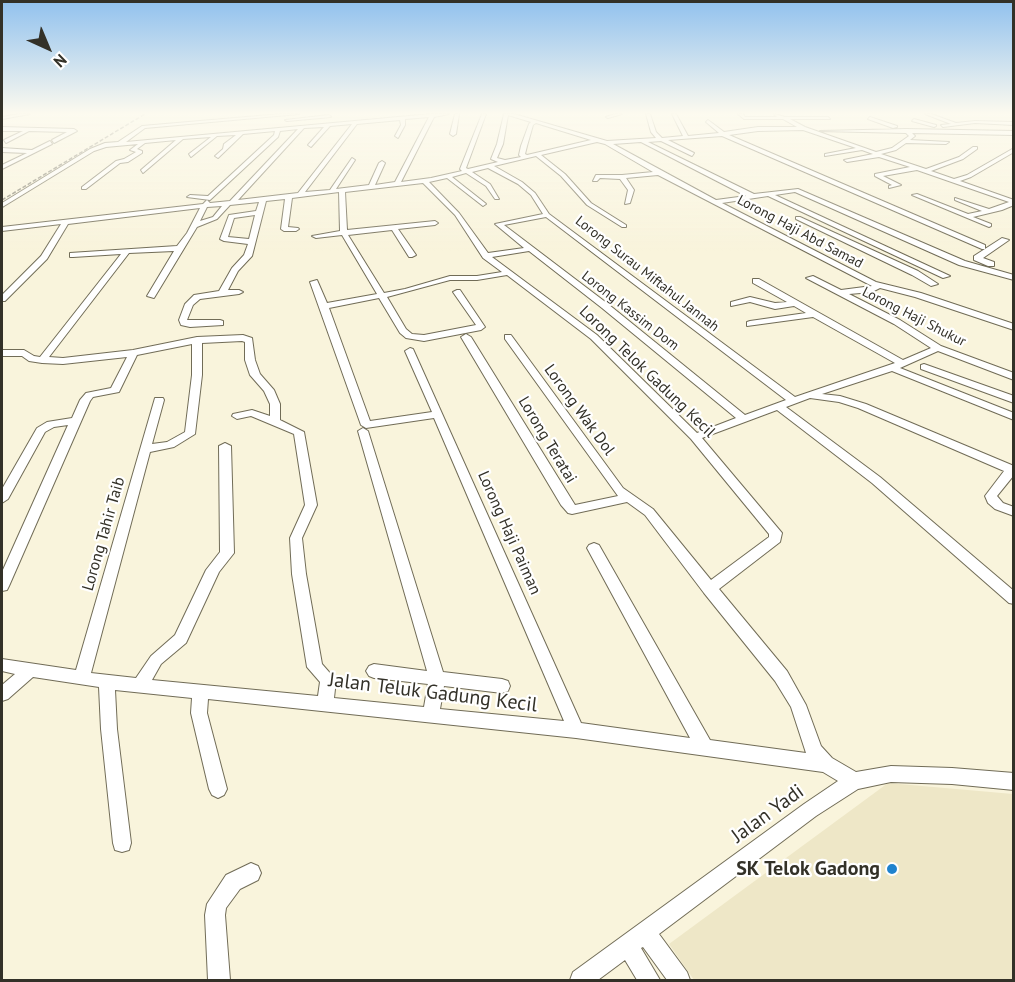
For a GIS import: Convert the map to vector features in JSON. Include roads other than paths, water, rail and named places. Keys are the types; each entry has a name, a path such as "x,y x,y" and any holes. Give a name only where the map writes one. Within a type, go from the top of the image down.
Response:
{"street":[{"path":"2,167 17,160"},
{"path":"2,205 78,160"},
{"path":"84,188 117,162 128,160"},
{"path":"143,171 156,160"},
{"path":"151,296 179,248 196,225 203,206 249,160"},
{"path":"196,225 215,218 271,160"},
{"path":"300,195 327,160"},
{"path":"332,192 352,160"},
{"path":"397,184 411,160"},
{"path":"466,160 463,169 488,185 497,198"},
{"path":"497,160 505,162"},
{"path":"2,237 4,229 425,181 514,160"},
{"path":"543,160 563,175 589,204 624,226"},
{"name":"Lorong Haji Abd Samad","path":"637,160 879,285 918,295 1014,327"},
{"path":"680,160 754,197"},
{"path":"782,160 982,247"},
{"path":"894,160 1014,202"},
{"path":"927,171 956,160"},
{"path":"954,181 969,176 996,160"},
{"path":"371,187 382,163"},
{"path":"872,168 905,164"},
{"name":"Lorong Surau Miftahul Jannah","path":"489,166 520,183 533,194 547,215 793,400"},
{"path":"64,168 74,171"},
{"path":"891,187 898,185 877,175 918,168"},
{"path":"595,180 598,176 622,177 659,173"},
{"path":"448,176 483,204"},
{"path":"622,177 631,190 627,203"},
{"name":"Lorong Telok Gadung Kecil","path":"425,181 457,214 486,256 594,337 695,437 776,533 775,539 709,589"},
{"path":"40,183 57,182"},
{"path":"342,190 344,233 403,331 414,338 482,327 457,292"},
{"path":"715,202 796,190 962,263 1014,278"},
{"path":"994,195 1012,190"},
{"path":"768,194 946,276"},
{"path":"915,195 989,225"},
{"path":"289,196 284,229 296,229"},
{"path":"190,197 210,198"},
{"path":"222,293 248,256 263,199"},
{"path":"957,200 989,211"},
{"path":"967,216 1014,202"},
{"path":"253,242 224,238 231,216 260,213"},
{"name":"Lorong Kassim Dom","path":"547,215 498,224 605,306 745,420"},
{"path":"798,218 934,284"},
{"path":"2,299 44,257 66,221"},
{"path":"316,237 435,223"},
{"path":"394,228 412,255"},
{"path":"828,233 859,236"},
{"path":"1005,240 977,258 1014,270"},
{"path":"73,255 179,248"},
{"path":"486,256 529,249"},
{"path":"42,360 126,253"},
{"path":"918,295 962,263"},
{"path":"324,306 450,278 477,278 508,273"},
{"name":"Lorong Haji Shukur","path":"810,278 897,322 938,348 1014,377"},
{"path":"756,281 813,314 894,367 1014,417"},
{"path":"314,282 366,425 436,415"},
{"name":"Lorong Haji Shukur","path":"837,293 872,290 879,285"},
{"path":"220,323 190,324 184,323 183,320 189,304 197,297 239,292"},
{"path":"734,304 750,299 775,306 794,303"},
{"path":"750,324 813,314"},
{"path":"1014,332 1011,335 1014,336"},
{"name":"Lorong Teratai","path":"466,337 564,502 572,510 628,498"},
{"name":"Lorong Wak Dol","path":"508,337 619,491 649,512 781,676 798,705 814,751 826,764"},
{"path":"2,353 24,353 32,359 63,361 133,353 197,340 243,338 249,340 250,360 255,375 269,390 275,404 275,423"},
{"path":"145,449 170,446 190,434 197,375 197,340"},
{"path":"695,437 793,400 894,367 938,348"},
{"name":"Lorong Haji Paiman","path":"410,351 436,415 576,730"},
{"path":"2,586 84,400 90,395 115,390 133,353"},
{"path":"840,399 860,383 877,378 894,367"},
{"path":"924,367 1014,400"},
{"path":"811,396 840,399 1012,470 991,496 999,506 1014,512"},
{"name":"Lorong Tahir Taib","path":"82,677 159,400"},
{"path":"778,406 876,480 1014,599"},
{"path":"237,416 252,413 299,432 312,505 296,538 315,667 328,680 325,702"},
{"path":"2,499 41,430 51,424 75,422"},
{"path":"363,430 437,678 431,714"},
{"path":"141,684 156,660 181,639 213,570 227,553 225,446"},
{"path":"594,548 705,748"},
{"name":"Jalan Teluk Gadung Kecil","path":"2,665 107,682 325,702 576,730 826,764 854,781"},
{"path":"2,694 31,669"},
{"path":"374,671 502,686"},
{"path":"107,682 109,729 122,843"},
{"path":"200,690 199,713 218,789"},
{"name":"Jalan Yadi","path":"581,981 810,810 854,781 891,774 1014,782"},
{"path":"219,981 215,915 217,904 233,882 251,873"},
{"path":"646,933 679,981"},
{"path":"628,946 649,981"}],"railway":[{"path":"2,200 69,160"}],"place":[{"name":"SK Telok Gadong","path":"892,869"}]}
